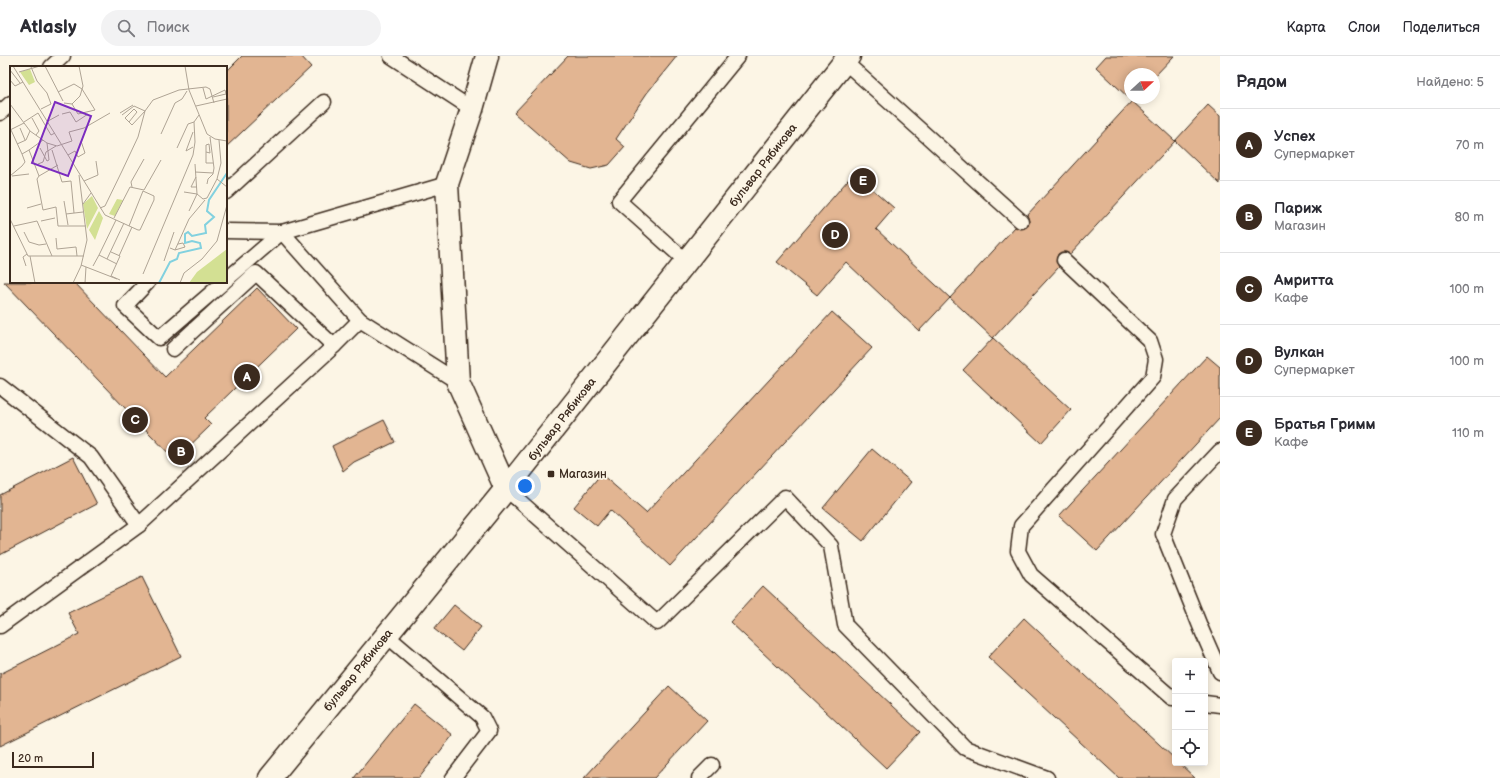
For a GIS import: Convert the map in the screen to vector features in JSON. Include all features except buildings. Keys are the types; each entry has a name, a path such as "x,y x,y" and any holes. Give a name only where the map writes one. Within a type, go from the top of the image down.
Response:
{"street":[{"path":"487,56 472,109 447,184 458,382 506,489"},
{"name":"бульвар Рябикова","path":"270,778 506,489 847,59"}],"lane":[{"path":"52,66 63,56"},
{"path":"686,261 619,201 738,56"},
{"path":"393,57 472,109"},
{"path":"847,59 1021,221"},
{"path":"227,191 324,102"},
{"path":"0,114 10,104"},
{"path":"227,231 282,232 447,184"},
{"path":"227,279 282,232"},
{"path":"282,232 360,320 458,382"},
{"path":"1064,260 1150,341 1156,359 1153,377 1021,526 1018,551 1031,575 1172,698"},
{"path":"173,349 256,273 334,346"},
{"path":"147,283 125,306 159,338 223,283"},
{"path":"0,626 138,525 334,346 360,320"},
{"path":"0,386 91,457 138,525"},
{"path":"1220,451 1175,499 1163,534 1220,672"},
{"path":"506,489 657,623 784,497 831,546 845,625 965,748 1047,778"},
{"path":"386,636 482,717 489,731 453,778"},
{"path":"1208,703 1220,705"},
{"path":"699,778 712,765"}],"place":[{"name":"Братья Гримм","path":"863,181"},
{"name":"Вулкан","path":"835,235"},
{"name":"Успех","path":"247,377"},
{"name":"Амритта","path":"135,420"},
{"name":"Париж","path":"181,452"},
{"name":"Магазин","path":"551,474"}]}
